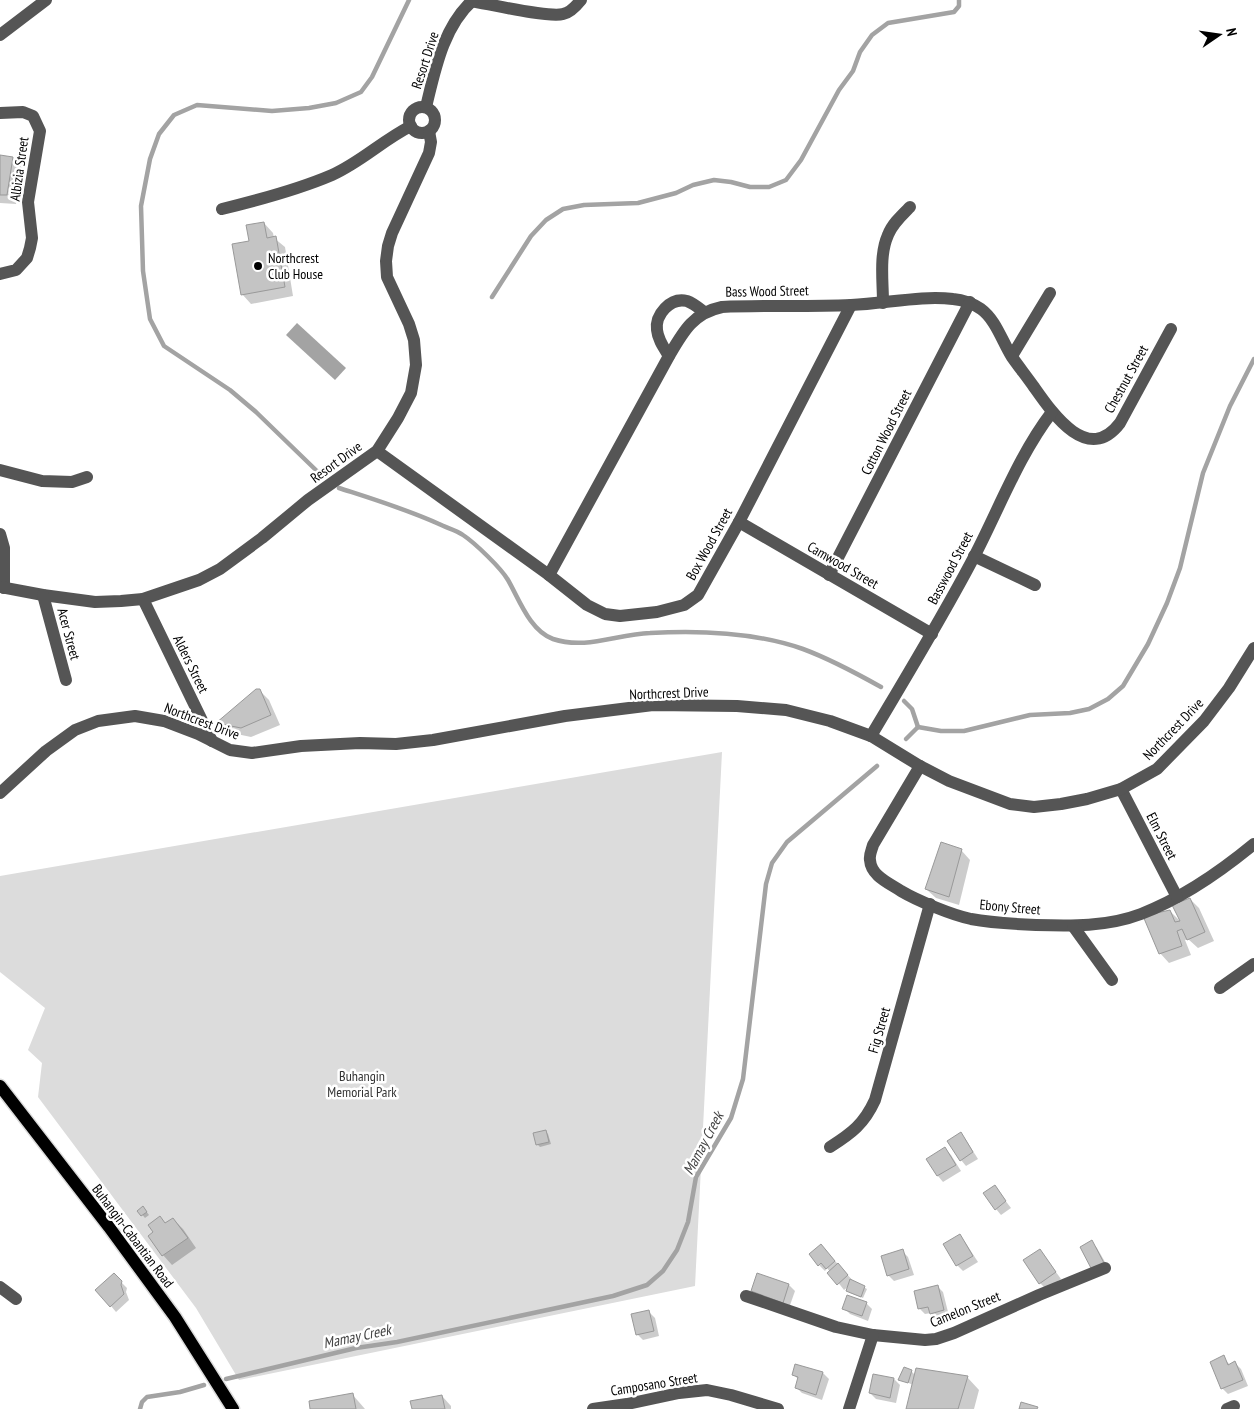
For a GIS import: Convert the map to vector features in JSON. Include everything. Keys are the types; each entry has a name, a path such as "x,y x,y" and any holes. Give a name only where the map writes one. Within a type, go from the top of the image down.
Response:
{"main road":[{"name":"Buhangin-Cabantian Road","path":"0,1086 109,1227 175,1317 233,1409"}],"street":[{"path":"0,35 46,0"},
{"path":"472,1 547,14 564,14 575,7 581,0"},
{"name":"Resort Drive","path":"426,107 442,48 457,17 472,1"},
{"path":"419,107 426,107 435,116 435,125 429,131 419,133 411,126 409,118 412,112 419,107"},
{"name":"Albizia Street","path":"0,113 23,112 33,116 40,131 28,202 32,238 30,248 26,258 16,270 0,274"},
{"path":"222,209 270,197 332,175 362,159 393,136 411,126"},
{"name":"Resort Drive","path":"2,587 95,602 143,599 199,580 220,569 262,538 308,500 377,451 411,393 416,365 414,340 386,277 386,261 392,232 429,153 431,142 429,131"},
{"path":"883,303 883,250 888,235 910,207"},
{"path":"1012,356 1050,293"},
{"name":"Bass Wood Street","path":"704,312 722,307 851,305 932,298 970,302"},
{"path":"549,575 669,356 686,329 704,312 686,301 677,301 669,304 662,310 657,319 658,337 669,356"},
{"path":"970,302 983,311 1052,412"},
{"name":"Cotton Wood Street","path":"829,575 970,302"},
{"name":"Box Wood Street","path":"377,451 549,575 587,605 605,614 620,616 657,612 684,605 698,595 739,522 851,305"},
{"name":"Chestnut Street","path":"1052,412 1078,435 1089,440 1098,439 1114,431 1171,330"},
{"name":"Basswood Street","path":"871,736 932,634 974,556 1031,442 1052,412"},
{"path":"0,470 42,481 72,482 86,477"},
{"name":"Camwood Street","path":"739,522 932,634"},
{"path":"0,534 4,548 2,587"},
{"path":"974,556 1036,585"},
{"name":"Acer Street","path":"44,595 66,680"},
{"name":"Alders Street","path":"143,599 212,741"},
{"name":"Northcrest Drive","path":"1,791 46,751 74,730 98,721 134,716 164,721 230,750 252,753 302,746 360,743 396,744 433,740 565,716 653,705 737,706 786,710 830,721 871,736 949,781 1010,804 1034,807 1087,799 1121,789 1157,769 1204,721 1229,688 1254,648"},
{"name":"Ebony Street","path":"920,766 873,845 870,859 873,870 882,879 912,898 969,918 1001,924 1073,926 1103,924 1140,914 1177,897 1212,877 1254,844"},
{"name":"Elm Street","path":"1121,789 1177,897"},
{"name":"Fig Street","path":"830,1147 858,1127 868,1115 875,1100 930,904"},
{"path":"1073,926 1112,980"},
{"path":"1220,988 1254,964"},
{"name":"Camelon Street","path":"746,1296 836,1327 872,1335 925,1340 936,1339 1105,1268"},
{"path":"0,1287 16,1299"},
{"path":"849,1409 872,1335"},
{"name":"Camposano Street","path":"593,1409 627,1404 679,1392 707,1390 778,1409"}],"green space":[{"name":"Buhangin Memorial Park","path":"722,752 695,1286 239,1380 196,1308 38,1097 42,1063 28,1050 45,1008 0,972 0,876"}],"shaded area":[{"path":"297,323 346,368 335,380 286,335"}],"building":[{"path":"0,155 13,157 7,195 0,195"},
{"name":"Northcrest Club House","path":"264,222 267,238 276,236 285,287 241,295 232,244 249,241 246,225"},
{"path":"256,689 260,689 271,715 241,728 216,723"},
{"path":"941,842 962,849 949,897 925,889"},
{"path":"1190,898 1205,932 1187,940 1182,929 1177,931 1182,946 1159,954 1143,916 1170,910 1175,922 1180,921 1172,905"},
{"path":"546,1130 549,1142 536,1145 533,1133"},
{"path":"961,1132 973,1152 960,1161 947,1141"},
{"path":"945,1147 956,1165 937,1176 926,1159"},
{"path":"995,1185 1006,1201 995,1210 983,1193"},
{"path":"143,1206 147,1212 141,1216 137,1211"},
{"path":"160,1216 165,1223 173,1218 188,1238 162,1256 148,1236 153,1232 148,1225"},
{"path":"960,1234 973,1256 956,1266 943,1244"},
{"path":"1092,1240 1104,1263 1092,1270 1080,1247"},
{"path":"821,1244 835,1261 826,1269 821,1263 818,1266 809,1254"},
{"path":"903,1249 909,1269 887,1276 881,1256"},
{"path":"1040,1249 1056,1272 1039,1284 1023,1260"},
{"path":"838,1263 848,1275 837,1285 827,1273"},
{"path":"114,1273 122,1281 121,1285 124,1294 110,1307 95,1290"},
{"path":"757,1273 789,1284 783,1303 751,1291"},
{"path":"850,1279 865,1286 861,1297 846,1291"},
{"path":"938,1285 944,1310 930,1314 928,1307 918,1309 914,1291"},
{"path":"847,1295 867,1302 862,1316 842,1309"},
{"path":"649,1310 654,1331 636,1335 631,1314"},
{"path":"1224,1355 1228,1365 1235,1361 1243,1380 1221,1389 1210,1362"},
{"path":"795,1364 823,1372 816,1395 795,1388 798,1377 792,1375"},
{"path":"904,1367 912,1370 908,1383 898,1380"},
{"path":"916,1368 968,1376 958,1409 906,1409"},
{"path":"873,1374 894,1378 890,1398 869,1393"},
{"path":"353,1393 356,1409 310,1409 309,1401"},
{"path":"442,1395 445,1409 412,1409 410,1401"},
{"path":"1021,1402 1038,1407 1037,1409 1019,1409"}],"waterway":[{"path":"321,475 256,412 230,390 164,346 150,319 143,271 141,206 150,159 159,134 174,115 197,105 272,111 309,108 336,103 361,92 372,77 409,0"},
{"path":"492,297 531,236 546,220 563,209 584,205 638,203 714,180 750,187 769,187 786,180 801,160 839,90 853,71 860,52 872,35 888,23 954,12 959,6 959,0"},
{"path":"918,727 941,731 964,731 1030,715 1070,713 1089,709 1108,699 1123,686 1148,644 1167,603 1180,568 1203,473 1230,406 1254,359"},
{"path":"339,488 389,504 463,535 500,569 532,622 545,635 553,639 577,643 638,634 669,632 708,632 747,636 784,643 803,649 852,671 881,687"},
{"path":"904,701 912,709 918,727"},
{"name":"Mamay Creek","path":"906,739 918,727"},
{"name":"Mamay Creek","path":"226,1379 356,1348 397,1342 613,1296 647,1285 663,1271 677,1250 688,1222 696,1177 731,1118 743,1079 766,884 772,863 787,842 877,766"},
{"name":"Mamay Creek","path":"140,1409 142,1402 147,1397 180,1392 204,1385"}],"place":[{"name":"Northcrest Club House","path":"258,266"}]}
